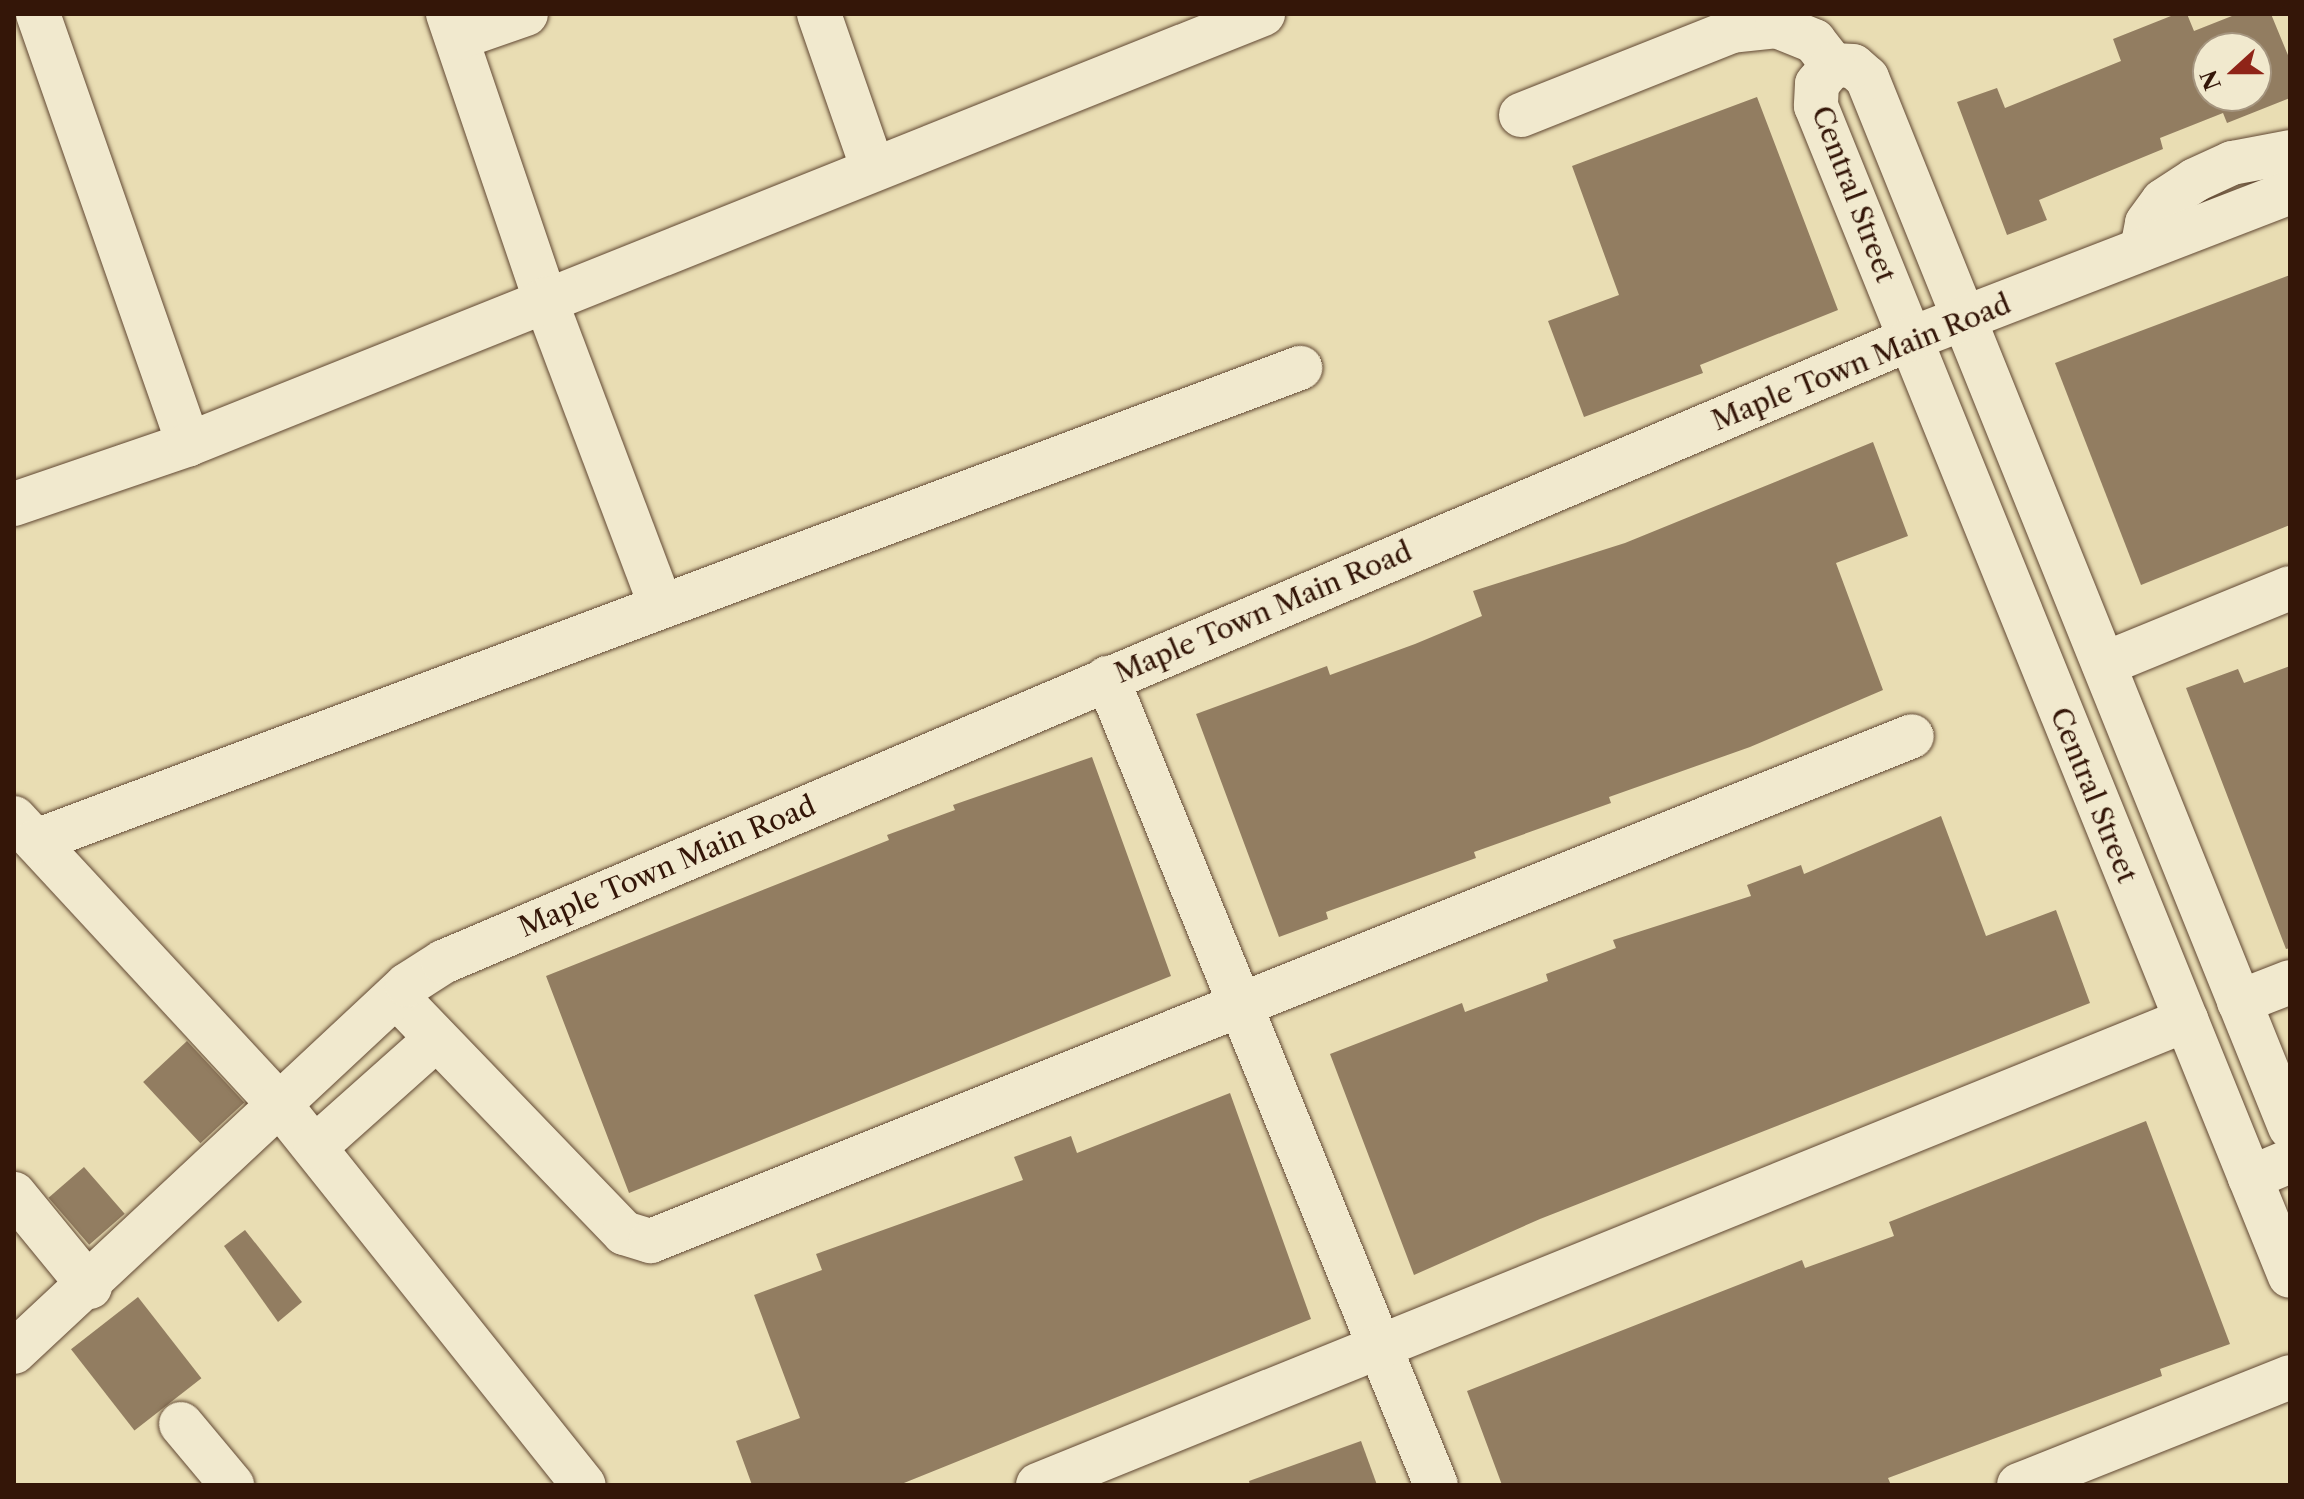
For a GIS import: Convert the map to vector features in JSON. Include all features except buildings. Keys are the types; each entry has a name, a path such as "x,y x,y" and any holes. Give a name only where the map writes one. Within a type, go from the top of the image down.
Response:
{"street":[{"path":"38,14 189,444"},
{"path":"526,14 452,26 545,299 660,603"},
{"path":"819,14 872,166"},
{"path":"14,504 189,444 872,166 1266,15"},
{"path":"1521,115 1732,31 1777,26 1814,41 1833,65"},
{"name":"Central Street","path":"2290,1127 1867,78 1853,66 1833,65 1817,84 1816,106 2290,1276"},
{"path":"2142,249 2147,223 2163,201 2195,180 2232,163 2290,152"},
{"name":"Maple Town Main Road","path":"14,1352 90,1287 396,996 443,962 1910,339 2290,192"},
{"path":"584,1485 281,1106 25,830 660,603 1300,368"},
{"path":"2104,664 2290,588"},
{"path":"1107,678 1436,1485"},
{"path":"396,996 624,1233 651,1241 1912,736"},
{"path":"2125,874 2179,854"},
{"path":"2239,1002 2290,982"},
{"path":"1038,1485 2186,1020"},
{"path":"315,1147 435,1040"},
{"path":"2250,1178 2290,1161"},
{"path":"14,1194 90,1287"},
{"path":"2019,1485 2290,1377"},
{"path":"181,1424 232,1485"}]}
